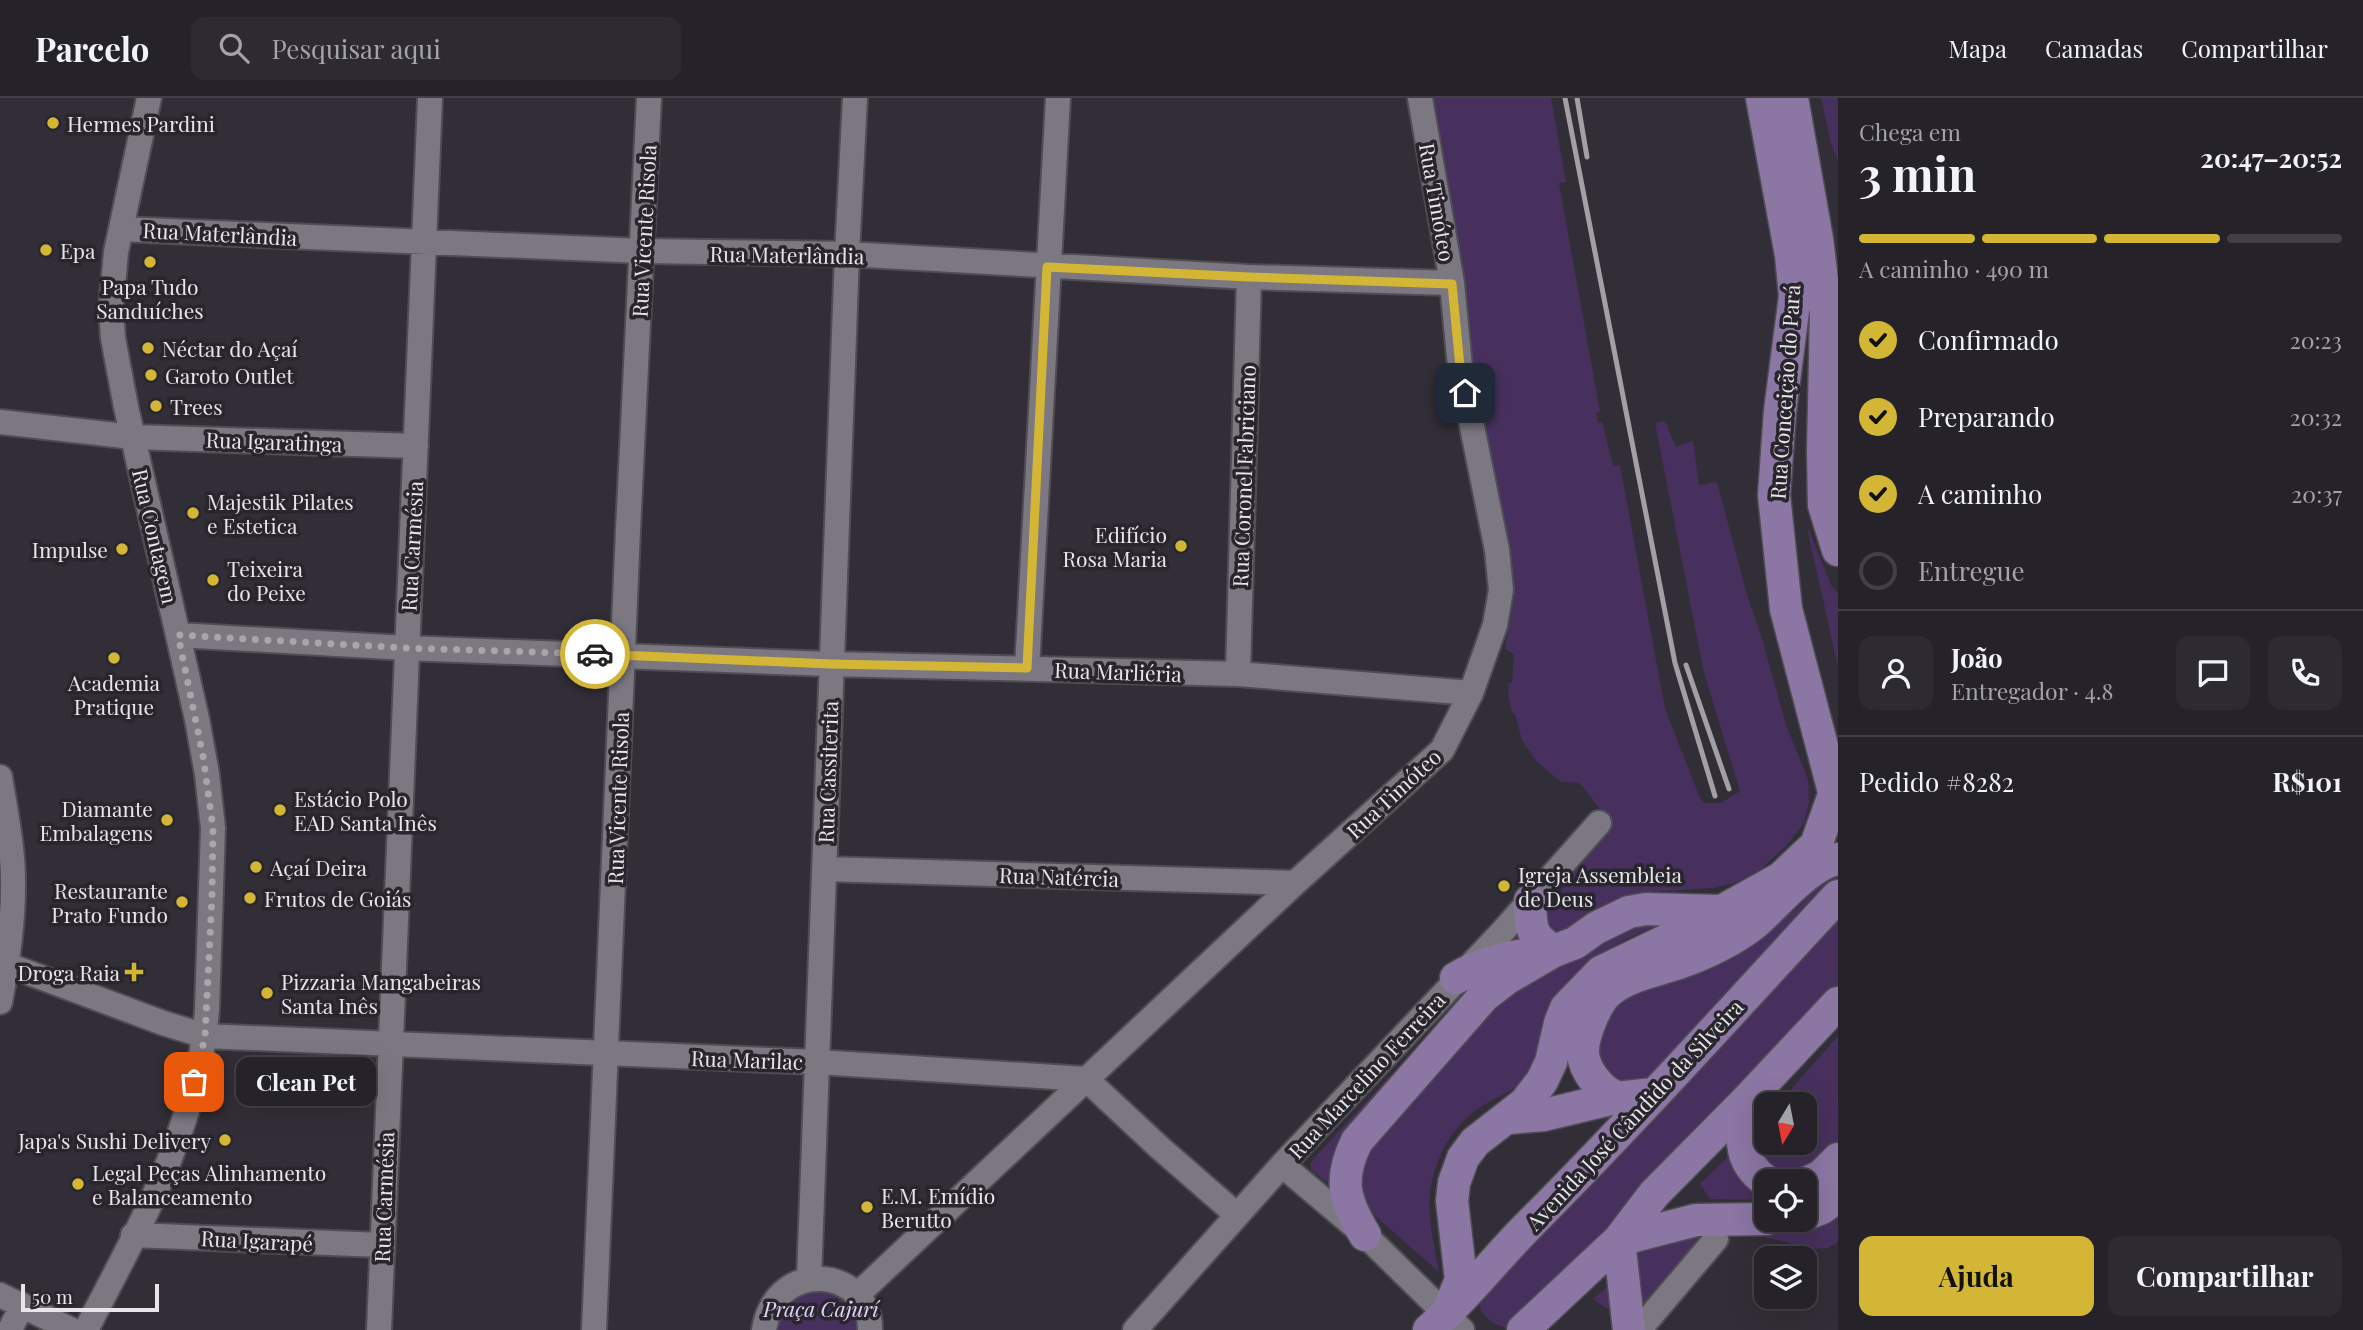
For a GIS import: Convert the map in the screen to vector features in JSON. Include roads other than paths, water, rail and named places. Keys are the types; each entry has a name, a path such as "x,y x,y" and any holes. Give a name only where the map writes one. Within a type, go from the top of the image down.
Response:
{"main road":[{"name":"Rua Conceição do Pará","path":"1762,98 1791,255 1795,296 1781,406 1774,495 1786,608 1836,801"},
{"path":"1792,98 1826,313 1824,505 1838,550"},
{"path":"1823,451 1838,493"},
{"path":"1446,1325 1461,1280 1452,1214 1454,1183 1463,1158 1475,1142 1525,1103 1542,1082 1551,1062 1566,1008 1601,972 1724,911 1781,878 1815,845 1836,801"},
{"path":"1619,1097 1601,1088 1589,1071 1583,1054 1593,1014 1606,994 1631,979 1683,962 1733,937 1759,920 1807,874 1838,859"},
{"name":"Avenida José Cândido da Silveira","path":"1446,1325 1498,1257 1655,1094 1836,899"},
{"path":"1530,901 1531,922 1538,941 1554,951"},
{"path":"1365,1235 1355,1218 1345,1187 1349,1157 1357,1141 1485,996 1506,979 1554,951 1575,943 1596,928 1629,912 1646,909 1724,911"},
{"path":"1457,978 1473,968 1508,957 1554,951"},
{"path":"1523,1330 1619,1240 1654,1194 1838,1003"},
{"path":"1509,1118 1544,1115 1635,1094 1655,1094"},
{"path":"1748,1099 1743,1126 1745,1151 1754,1173"},
{"path":"1817,1178 1838,1159"},
{"path":"1817,1210 1838,1196"},
{"path":"1619,1240 1696,1220 1754,1219"},
{"path":"1619,1240 1629,1330"}],"street":[{"name":"Rua Contagem","path":"86,1330 179,1139 205,1037 213,828 205,763 133,437 113,338 111,308 121,229 149,98"},
{"name":"Rua Carmésia","path":"379,1330 430,98"},
{"name":"Rua Vicente Risola","path":"594,1330 649,98"},
{"name":"Rua Cassiterita","path":"809,1279 855,98"},
{"path":"1027,668 1058,98"},
{"name":"Rua Timóteo","path":"856,1296 1295,883 1442,750 1471,693 1494,625 1501,590 1497,550 1460,367 1452,284 1420,98"},
{"name":"Rua Materlândia","path":"121,229 642,251 847,254 1047,267 1452,284"},
{"name":"Rua Coronel Fabriciano","path":"1238,674 1249,277"},
{"name":"Rua Igaratinga","path":"0,422 133,437 416,446"},
{"name":"Rua Marliéria","path":"178,635 406,648 623,654 831,664 1238,674 1471,693"},
{"path":"0,777 8,823 13,889 0,1002"},
{"name":"Rua Marcelino Ferreira","path":"1135,1330 1282,1165 1530,901 1599,823"},
{"name":"Rua Natércia","path":"824,869 1295,883"},
{"name":"Rua Marilac","path":"4,963 205,1037 817,1062 1086,1079"},
{"path":"1086,1079 1237,1215"},
{"path":"1282,1165 1365,1235 1446,1325"},
{"name":"Rua Igarapé","path":"133,1235 381,1245"},
{"path":"1639,1330 1716,1238"},
{"path":"764,1330 766,1316 777,1297 794,1283 822,1278 835,1281 856,1296 865,1309 870,1330"},
{"path":"10,1330 11,1300 72,1330"}],"railway":[{"path":"1565,98 1675,663 1715,796"},
{"path":"1577,98 1587,157"},
{"path":"1686,665 1729,789"}],"place":[{"name":"Hermes Pardini","path":"53,123"},
{"name":"Epa","path":"46,250"},
{"name":"Papa Tudo Sanduíches","path":"150,262"},
{"name":"Néctar do Açaí","path":"148,348"},
{"name":"Garoto Outlet","path":"151,375"},
{"name":"Trees","path":"156,406"},
{"name":"Majestik Pilates e Estetica","path":"193,513"},
{"name":"Edifício Rosa Maria","path":"1181,546"},
{"name":"Impulse","path":"122,549"},
{"name":"Teixeira do Peixe","path":"213,580"},
{"name":"Academia Pratique","path":"114,658"},
{"name":"Estácio Polo EAD Santa Inês","path":"280,810"},
{"name":"Diamante Embalagens","path":"167,820"},
{"name":"Açaí Deira","path":"256,867"},
{"name":"Igreja Assembleia de Deus","path":"1504,886"},
{"name":"Frutos de Goiás","path":"250,898"},
{"name":"Restaurante Prato Fundo","path":"182,902"},
{"name":"Droga Raia","path":"134,972"},
{"name":"Pizzaria Mangabeiras Santa Inês","path":"267,993"},
{"name":"Clean Pet","path":"194,1082"},
{"name":"Japa's Sushi Delivery","path":"225,1140"},
{"name":"Legal Peças Alinhamento e Balanceamento","path":"78,1184"},
{"name":"E.M. Emídio Berutto","path":"867,1207"}],"park label":[{"name":"Praça Cajurí","path":"821,1308"}]}
